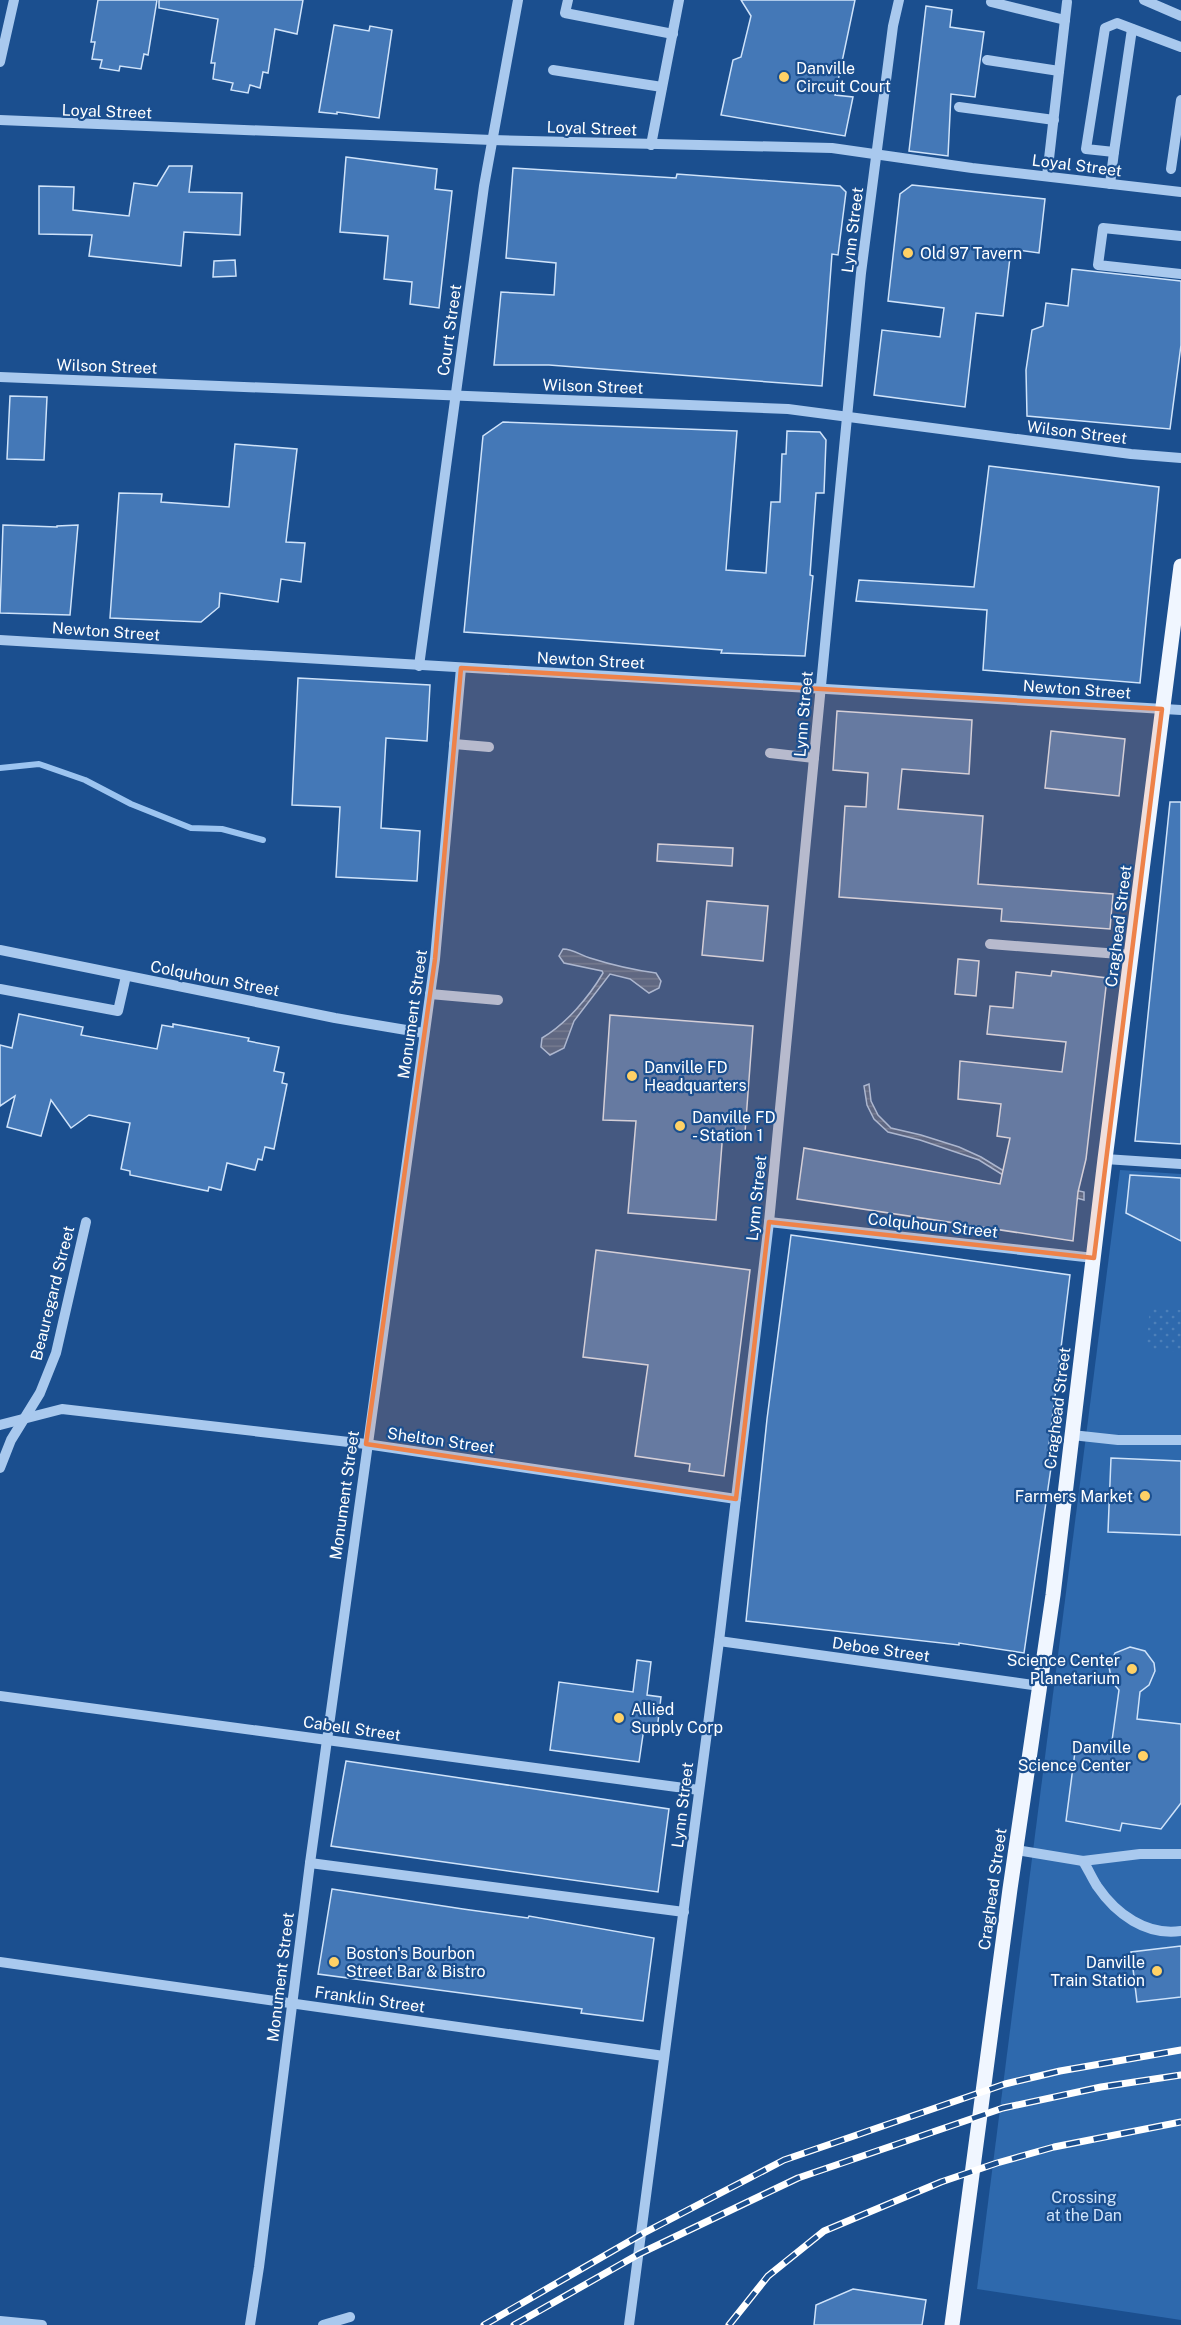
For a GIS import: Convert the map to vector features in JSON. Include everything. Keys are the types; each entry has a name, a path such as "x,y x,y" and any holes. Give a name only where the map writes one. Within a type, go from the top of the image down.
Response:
{"main road":[{"name":"Craghead Street","path":"952,2325 1040,1686 1181,566"}],"street":[{"path":"0,62 14,0"},
{"name":"Court Street","path":"419,666 492,140 518,0"},
{"path":"568,0 565,13 672,34"},
{"path":"651,145 679,0"},
{"name":"Lynn Street","path":"629,2325 719,1641 769,1222 861,273 893,26 899,0"},
{"path":"1144,0 1181,16"},
{"path":"991,2 1065,20"},
{"path":"1047,176 1067,2"},
{"path":"1114,152 1086,149 1105,28 1117,23 1181,46"},
{"path":"1110,184 1132,29"},
{"path":"987,60 1059,71"},
{"path":"553,70 662,87"},
{"path":"1171,169 1181,100"},
{"path":"959,107 1054,120"},
{"name":"Loyal Street","path":"0,120 492,140 832,148 972,168 1181,192"},
{"path":"1181,236 1103,228 1098,265 1181,274"},
{"name":"Wilson Street","path":"0,377 788,408 1131,454 1181,458"},
{"name":"Newton Street","path":"0,640 1181,710"},
{"name":"Monument Street","path":"250,2325 260,2267 310,1863 366,1444 435,959 461,668"},
{"path":"454,744 489,747"},
{"path":"770,753 814,758"},
{"path":"990,944 1132,955"},
{"name":"Colquhoun Street","path":"0,950 424,1034"},
{"path":"0,989 118,1011 126,976"},
{"path":"430,994 498,1000"},
{"path":"1106,1159 1181,1164"},
{"name":"Beauregard Street","path":"0,1468 10,1440 40,1393 56,1353 86,1222"},
{"name":"Colquhoun Street","path":"769,1222 1094,1258"},
{"name":"Shelton Street","path":"0,1425 62,1409 366,1444 736,1499"},
{"path":"1072,1435 1118,1440 1181,1440"},
{"name":"Deboe Street","path":"719,1641 1040,1686"},
{"name":"Cabell Street","path":"0,1696 699,1790"},
{"path":"1016,1850 1083,1861 1140,1854 1181,1854"},
{"path":"1083,1861 1097,1886 1137,1924 1156,1931 1181,1931"},
{"path":"310,1863 684,1912"},
{"name":"Franklin Street","path":"0,1962 664,2056"},
{"path":"323,2325 350,2317"},
{"path":"0,2321 42,2325"}],"highlighted area":[{"path":"461,668 1162,709 1094,1258 769,1222 736,1499 366,1444 435,959"}],"green space":[{"name":"Crossing at the Dan","path":"1120,1170 1181,1174 1181,2320 977,2289"},
{"path":"1150,1308 1181,1310 1181,1352 1146,1349"}],"shaded area":[{"path":"563,949 615,965 656,973 661,981 659,988 649,993 630,979 610,974 574,1021 564,1048 550,1055 541,1047 542,1038 576,1009 603,973 564,963 559,956"},
{"path":"869,1084 871,1101 878,1115 891,1128 959,1147 1012,1176 1084,1192 1084,1200 1011,1180 979,1160 888,1132 874,1119 867,1105 864,1086"}],"building":[{"path":"98,0 157,0 148,55 144,54 141,69 120,66 119,71 100,68 102,60 92,59 95,42 91,42"},
{"path":"159,0 303,0 297,34 275,29 268,73 263,72 260,88 250,85 248,93 231,90 233,83 213,79 215,63 211,63 218,19 159,8"},
{"name":"Danville Circuit Court","path":"741,0 855,0 835,95 853,97 845,136 721,115 733,60 741,57 751,16"},
{"path":"926,6 952,10 950,27 984,32 975,97 951,94 948,156 909,151"},
{"path":"334,25 369,31 370,26 392,30 379,118 319,112"},
{"path":"346,157 437,169 435,189 452,191 439,308 410,304 412,282 384,279 388,236 340,232"},
{"path":"169,166 192,166 189,192 242,193 240,235 184,232 181,266 89,256 92,235 39,234 39,186 74,187 73,210 129,216 134,183 157,186"},
{"path":"513,168 676,178 677,174 840,186 846,192 838,255 832,254 822,386 549,365 494,365 501,292 554,295 556,263 506,258"},
{"path":"912,185 1045,199 1039,253 1011,249 1003,316 976,313 965,407 874,395 882,330 940,337 944,308 888,301 900,194"},
{"path":"235,260 236,276 213,277 214,261"},
{"path":"1072,269 1181,281 1181,345 1170,429 1027,416 1026,370 1032,330 1043,326 1046,303 1068,306"},
{"path":"10,396 47,397 44,460 7,459"},
{"path":"503,422 737,431 726,570 766,573 771,502 780,502 782,454 786,454 787,431 820,432 826,440 824,493 816,493 810,575 813,576 805,656 721,653 722,650 464,632 483,436"},
{"path":"235,444 297,449 286,542 305,543 301,582 281,579 278,602 220,593 219,607 201,622 110,618 119,493 162,494 161,502 229,507"},
{"path":"989,466 1159,487 1140,683 983,670 987,610 856,601 859,580 974,587"},
{"path":"3,525 57,527 78,525 70,615 0,613"},
{"path":"298,678 430,685 427,741 386,738 381,828 420,831 417,881 336,877 340,807 292,805"},
{"path":"837,711 972,720 969,774 902,769 898,809 983,816 978,884 1113,894 1110,929 1001,921 1002,909 839,897 845,806 866,807 868,773 833,770"},
{"path":"1051,731 1125,739 1119,796 1045,788"},
{"path":"1170,802 1181,802 1181,1144 1135,1141"},
{"path":"658,844 733,848 732,866 657,861"},
{"path":"707,901 768,906 763,961 702,955"},
{"path":"958,959 979,961 976,996 955,994"},
{"path":"1052,971 1107,978 1086,1159 1078,1192 1073,1241 797,1199 804,1148 1000,1184 1010,1138 997,1136 1001,1104 958,1099 960,1061 1062,1072 1066,1042 987,1034 990,1006 1013,1008 1016,972 1051,976"},
{"path":"19,1014 83,1027 81,1035 157,1049 162,1025 173,1027 173,1024 249,1038 248,1041 279,1047 274,1071 284,1073 282,1083 287,1084 274,1149 265,1147 262,1160 258,1159 255,1170 227,1163 221,1190 209,1187 208,1191 130,1175 130,1171 121,1169 130,1123 89,1115 71,1128 51,1100 41,1136 7,1127 15,1096 0,1106 0,1045 12,1048"},
{"path":"610,1015 753,1026 745,1133 723,1131 716,1220 628,1213 636,1121 603,1120"},
{"path":"1130,1175 1181,1178 1181,1241 1126,1213"},
{"path":"791,1235 1070,1275 1048,1453 1053,1454 1024,1653 959,1643 959,1645 746,1621 767,1419"},
{"path":"596,1250 750,1270 724,1476 689,1471 690,1464 635,1456 648,1365 583,1357"},
{"name":"Farmers Market","path":"1111,1458 1181,1461 1181,1535 1108,1532"},
{"path":"1130,1647 1145,1651 1154,1663 1155,1671 1149,1685 1140,1692 1137,1719 1181,1724 1181,1803 1161,1829 1122,1823 1120,1831 1066,1821 1076,1744 1111,1748 1119,1690 1112,1682 1109,1667 1115,1653"},
{"path":"637,1660 651,1662 647,1695 661,1697 657,1730 644,1728 639,1762 550,1750 559,1682 633,1692"},
{"path":"346,1761 669,1809 658,1892 331,1846"},
{"path":"332,1889 528,1918 529,1916 654,1938 643,2021 581,2013 582,2009 318,1974"},
{"name":"Danville Train Station","path":"1181,1946 1181,1997 1137,2002 1131,1952"},
{"path":"853,2289 926,2300 922,2325 814,2325 816,2305"}],"waterway":[{"path":"0,768 39,764 85,780 131,804 191,828 222,829 263,840"}],"railway":[{"path":"484,2325 642,2234 784,2160 1005,2084 1060,2071 1181,2050"},
{"path":"514,2325 639,2254 798,2178 1003,2108 1101,2087 1181,2075"},
{"path":"729,2325 768,2276 824,2231 941,2182 997,2163 1054,2147 1181,2122"}],"place":[{"name":"Danville Circuit Court","path":"784,77"},
{"name":"Old 97 Tavern","path":"908,253"},
{"name":"Danville FD Headquarters","path":"632,1076"},
{"name":"Danville FD - Station 1","path":"680,1126"},
{"name":"Farmers Market","path":"1145,1496"},
{"name":"Science Center Planetarium","path":"1132,1669"},
{"name":"Allied Supply Corp","path":"619,1718"},
{"name":"Danville Science Center","path":"1143,1756"},
{"name":"Boston's Bourbon Street Bar & Bistro","path":"334,1962"},
{"name":"Danville Train Station","path":"1157,1971"}]}
